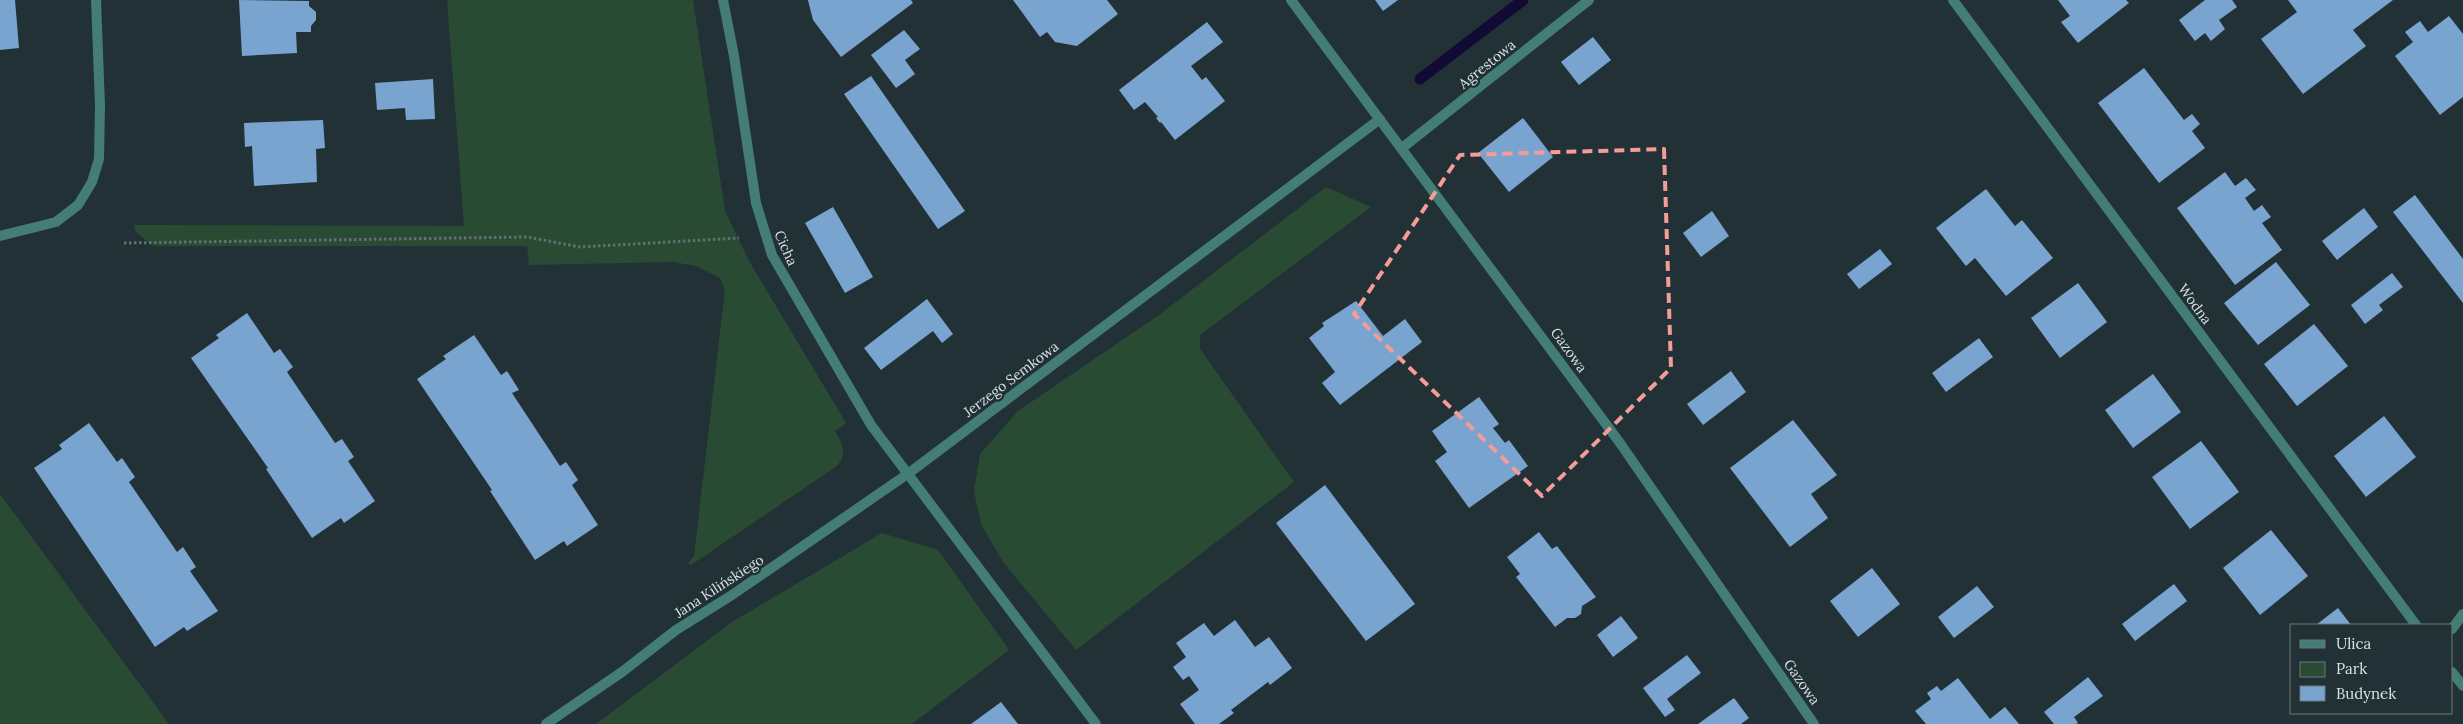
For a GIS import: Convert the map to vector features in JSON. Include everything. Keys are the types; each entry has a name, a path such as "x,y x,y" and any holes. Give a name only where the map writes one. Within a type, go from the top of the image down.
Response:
{"street":[{"path":"0,236 56,222 78,205 92,182 99,159 100,105 96,0"},
{"name":"Cicha","path":"723,0 734,56 756,203 772,255 871,425 909,473"},
{"name":"Gazowa","path":"1291,0 1620,443 1814,724"},
{"name":"Agrestowa","path":"1402,148 1589,0"},
{"name":"Wodna","path":"1953,0 2415,624"},
{"name":"Jerzego Semkowa","path":"909,473 1380,119"},
{"path":"909,473 1096,724"},
{"name":"Jana Kilińskiego","path":"546,724 622,672 676,630 732,595 909,473"},
{"path":"2453,628 2463,614"},
{"path":"2453,673 2463,686"}],"path":[{"path":"124,242 527,237 580,247 748,237 763,230"}],"highlighted area":[{"path":"1664,149 1671,368 1542,496 1354,314 1460,155"}],"green space":[{"path":"447,0 693,0 725,211 749,261 846,423 835,431 843,448 842,457 837,466 691,565 688,563 694,556 725,290 720,278 696,266 673,262 529,265 527,246 153,246 136,232 134,225 464,226"},
{"path":"1326,187 1371,207 1200,335 1200,349 1294,482 1076,650 1003,562 981,524 974,491 980,454 1018,411 1159,315"},
{"path":"0,494 169,724 0,724"},
{"path":"882,533 938,550 1009,650 912,724 596,724 732,622"}],"building":[{"path":"0,0 15,0 19,48 0,50"},
{"path":"239,0 309,1 309,6 316,12 316,20 311,26 311,32 296,32 297,53 242,56"},
{"path":"808,0 911,0 913,3 841,57 813,20"},
{"path":"1013,0 1107,0 1118,14 1077,46 1055,42 1047,32 1040,37"},
{"path":"1375,0 1398,0 1383,11"},
{"path":"2058,0 2126,0 2129,3 2078,43 2061,22 2070,16"},
{"path":"2205,0 2232,0 2237,7 2219,20 2225,29 2211,41 2205,33 2195,41 2179,20"},
{"path":"2288,0 2393,0 2353,30 2366,46 2303,94 2261,39 2297,12"},
{"path":"2449,16 2463,34 2463,97 2440,115 2395,56 2413,42 2405,32 2420,21 2428,32"},
{"path":"1207,22 1223,42 1191,66 1202,80 1206,77 1225,101 1175,140 1145,102 1134,110 1119,90"},
{"path":"904,30 920,49 905,60 915,74 896,88 871,55"},
{"path":"1593,37 1611,60 1579,85 1561,62"},
{"path":"2144,68 2184,120 2192,114 2200,124 2192,131 2205,148 2159,183 2098,103"},
{"path":"871,76 965,211 938,229 844,94"},
{"path":"433,79 435,119 406,120 405,108 377,110 375,83"},
{"path":"1523,118 1553,157 1509,192 1478,153"},
{"path":"323,120 325,148 316,149 317,182 254,186 252,146 245,147 244,123"},
{"path":"2225,172 2235,186 2246,178 2256,190 2245,198 2254,211 2262,205 2271,217 2262,223 2282,250 2235,285 2177,208"},
{"path":"1986,189 2015,226 2022,220 2053,258 2006,296 1975,258 1966,266 1936,228"},
{"path":"2415,195 2463,259 2463,303 2393,212"},
{"path":"833,207 873,277 845,293 805,223"},
{"path":"2364,208 2378,227 2337,260 2322,241"},
{"path":"1712,211 1729,236 1701,257 1683,233"},
{"path":"1880,249 1892,264 1859,289 1847,274"},
{"path":"2276,262 2310,305 2258,345 2224,303"},
{"path":"2392,273 2403,287 2379,305 2383,310 2365,324 2351,305"},
{"path":"2078,283 2107,322 2060,358 2031,318"},
{"path":"927,299 953,334 942,343 933,331 881,370 864,348"},
{"path":"1356,301 1383,336 1405,319 1422,342 1340,405 1322,383 1335,372 1309,338 1324,326 1322,323"},
{"path":"247,313 274,353 280,349 293,367 287,372 335,443 342,439 354,457 348,461 375,501 344,523 341,518 312,538 266,469 268,468 191,358 219,338 216,335"},
{"path":"2314,324 2348,366 2297,406 2264,364"},
{"path":"474,335 501,375 507,371 519,390 512,393 560,466 566,462 578,480 572,485 598,525 567,546 564,541 535,560 490,491 492,490 417,379 446,359 443,356"},
{"path":"1979,338 1993,357 1946,392 1932,373"},
{"path":"1731,371 1746,392 1703,425 1687,404"},
{"path":"2153,374 2181,412 2133,448 2105,410"},
{"path":"1479,397 1499,424 1493,428 1505,443 1509,440 1528,466 1469,508 1435,461 1447,452 1432,431"},
{"path":"2384,416 2416,457 2366,497 2334,456"},
{"path":"1793,420 1837,475 1811,494 1828,518 1790,547 1730,468"},
{"path":"89,423 117,462 122,458 135,477 129,482 177,552 183,547 196,567 190,571 218,611 187,631 184,627 155,647 34,468 62,449 59,445"},
{"path":"2201,441 2239,492 2190,529 2152,477"},
{"path":"1325,485 1415,604 1366,641 1276,523"},
{"path":"2271,530 2308,576 2260,615 2223,568"},
{"path":"1539,532 1552,549 1557,546 1596,597 1582,606 1581,614 1575,618 1567,618 1555,627 1516,577 1520,574 1507,557"},
{"path":"1872,568 1900,604 1858,637 1830,601"},
{"path":"2174,584 2187,601 2135,641 2122,624"},
{"path":"1977,586 1994,607 1954,638 1938,617"},
{"path":"2338,608 2350,624 2317,624"},
{"path":"1621,616 1638,638 1613,657 1597,635"},
{"path":"1235,620 1255,647 1269,637 1292,668 1270,685 1268,682 1231,710 1234,713 1219,724 1195,724 1180,704 1199,690 1189,676 1183,680 1173,667 1186,657 1176,643 1204,623 1214,636"},
{"path":"1687,655 1701,673 1667,699 1675,710 1665,717 1643,688"},
{"path":"2088,677 2103,696 2074,717 2078,723 2054,724 2044,712"},
{"path":"1958,678 1990,719 2005,707 2019,724 1926,724 1915,711 1931,699 1927,693 1937,686 1941,691"},
{"path":"1734,698 1749,718 1741,724 1698,724"},
{"path":"1001,702 1018,724 971,724"}],"waterway":[{"path":"1420,79 1523,0"}]}
